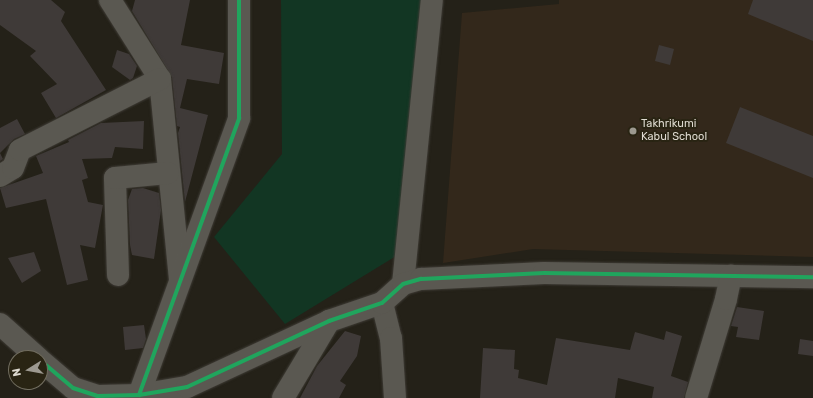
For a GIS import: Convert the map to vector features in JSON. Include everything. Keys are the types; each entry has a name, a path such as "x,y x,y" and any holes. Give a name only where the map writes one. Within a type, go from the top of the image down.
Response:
{"street":[{"path":"110,0 160,79 168,173 181,284"},
{"path":"139,394 181,284 239,118 239,0"},
{"path":"403,284 432,0"},
{"path":"0,176 16,164 20,150 160,79"},
{"path":"118,275 115,178 168,173"},
{"path":"48,367 73,388 97,396 139,394 187,387 329,321 382,303 403,284 421,279 544,273 813,277"},
{"path":"696,398 726,299 730,276"},
{"path":"382,303 391,338 395,398"},
{"path":"283,398 329,321"},
{"path":"0,324 29,350"}],"shaded area":[{"name":"Takhrikumi Kabul School","path":"559,0 813,0 813,257 533,249 443,263 462,13 559,4"}],"green space":[{"path":"281,0 428,0 401,253 285,324 214,237 282,154"}],"building":[{"path":"0,0 51,0 65,12 61,21 106,90 56,118 41,93 57,84 30,56 36,51 0,25"},
{"path":"135,0 190,0 181,45 224,53 219,84 187,79 180,108 208,115 185,202 178,133 180,127 177,126 172,77 132,11"},
{"path":"753,0 813,0 813,41 748,14"},
{"path":"659,45 674,49 670,65 655,61"},
{"path":"117,50 129,54 137,66 133,78 130,80 112,67"},
{"path":"740,107 813,136 813,178 726,143"},
{"path":"17,119 25,134 14,139 0,153 0,128"},
{"path":"144,121 143,149 115,147 112,158 82,159 88,178 82,180 88,202 103,205 95,248 80,245 88,280 67,285 46,199 6,208 0,188 43,173 36,156 69,142 68,140 101,123"},
{"path":"0,153 3,159 0,161"},
{"path":"143,188 159,193 161,210 154,259 132,255 130,245 128,200 132,189"},
{"path":"34,252 41,271 22,283 8,258"},
{"path":"737,307 764,311 759,340 736,337 738,327 731,326"},
{"path":"144,325 146,339 143,348 125,350 123,327"},
{"path":"345,331 361,336 357,356 340,381 346,385 339,398 300,398 317,366"},
{"path":"666,331 682,336 671,376 688,382 684,398 652,398 654,387 618,378 615,398 480,398 483,348 515,350 514,369 519,370 518,378 547,385 556,338 630,350 635,332 664,340"},
{"path":"800,339 813,341 813,356 798,354"}],"cycle path":[{"path":"139,395 239,118 239,0"},
{"path":"48,367 73,388 97,396 139,395 187,387 329,321 382,303 403,284 421,279 544,273 813,277"}],"place":[{"name":"Takhrikumi Kabul School","path":"633,131"}]}
